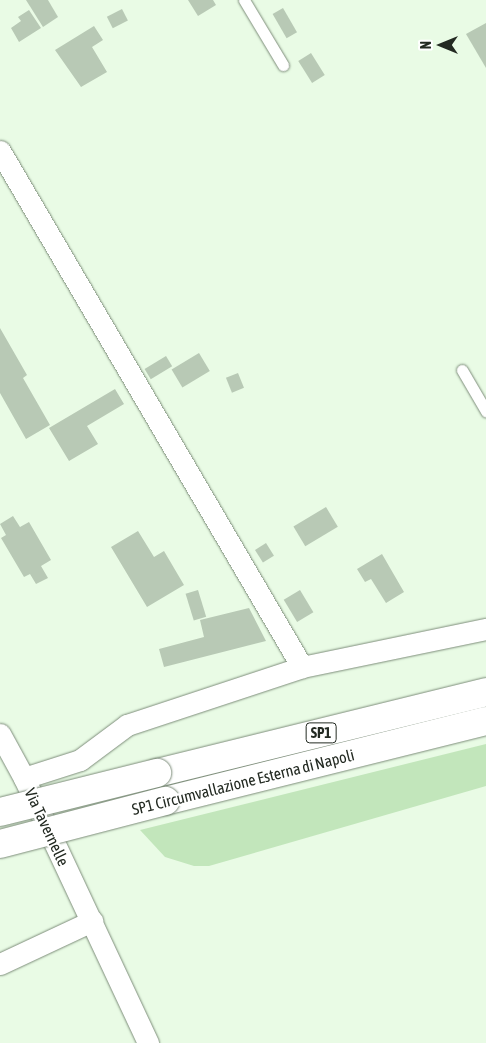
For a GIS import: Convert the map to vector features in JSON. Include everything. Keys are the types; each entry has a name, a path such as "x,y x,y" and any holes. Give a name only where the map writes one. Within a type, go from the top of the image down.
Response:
{"highway":[{"name":"SP1 Circumvallazione Esterna di Napoli","path":"0,812 486,692"},
{"name":"SP1 Circumvallazione Esterna di Napoli","path":"0,844 486,721"}],"street":[{"path":"0,151 302,667"},
{"path":"24,778 80,760 127,725 302,667 486,628"},
{"name":"Via Tavernelle","path":"0,734 24,778 148,1043"},
{"path":"0,964 92,921"}],"lane":[{"path":"244,0 283,65"},
{"path":"462,370 486,411"}],"green space":[{"path":"486,744 486,786 209,866 194,866 165,857 140,830"}],"building":[{"path":"26,0 48,0 58,17 43,27"},
{"path":"188,0 213,0 216,5 198,16"},
{"path":"283,8 297,32 287,38 273,14"},
{"path":"122,9 128,21 113,28 107,17"},
{"path":"29,10 41,28 19,42 11,28 21,21 18,17"},
{"path":"486,23 486,68 466,34"},
{"path":"94,26 103,40 92,47 107,72 81,87 55,50"},
{"path":"311,53 325,75 312,83 298,61"},
{"path":"0,328 27,375 23,378 50,425 26,439 0,393"},
{"path":"199,353 210,371 182,387 172,369"},
{"path":"166,356 172,366 151,379 145,369"},
{"path":"238,373 244,388 232,393 226,378"},
{"path":"115,389 124,404 87,426 98,444 69,461 49,428"},
{"path":"326,507 338,527 305,546 293,527"},
{"path":"13,516 20,527 29,522 51,560 41,566 48,578 36,584 30,574 24,577 1,538 6,535 0,524"},
{"path":"138,531 154,557 164,551 184,585 147,607 111,547"},
{"path":"266,543 274,556 263,563 255,550"},
{"path":"382,554 404,592 386,603 371,579 365,582 357,569"},
{"path":"198,590 206,617 194,621 186,594"},
{"path":"300,590 313,612 297,622 284,600"},
{"path":"249,608 266,641 164,667 159,649 204,637 200,620"}]}
